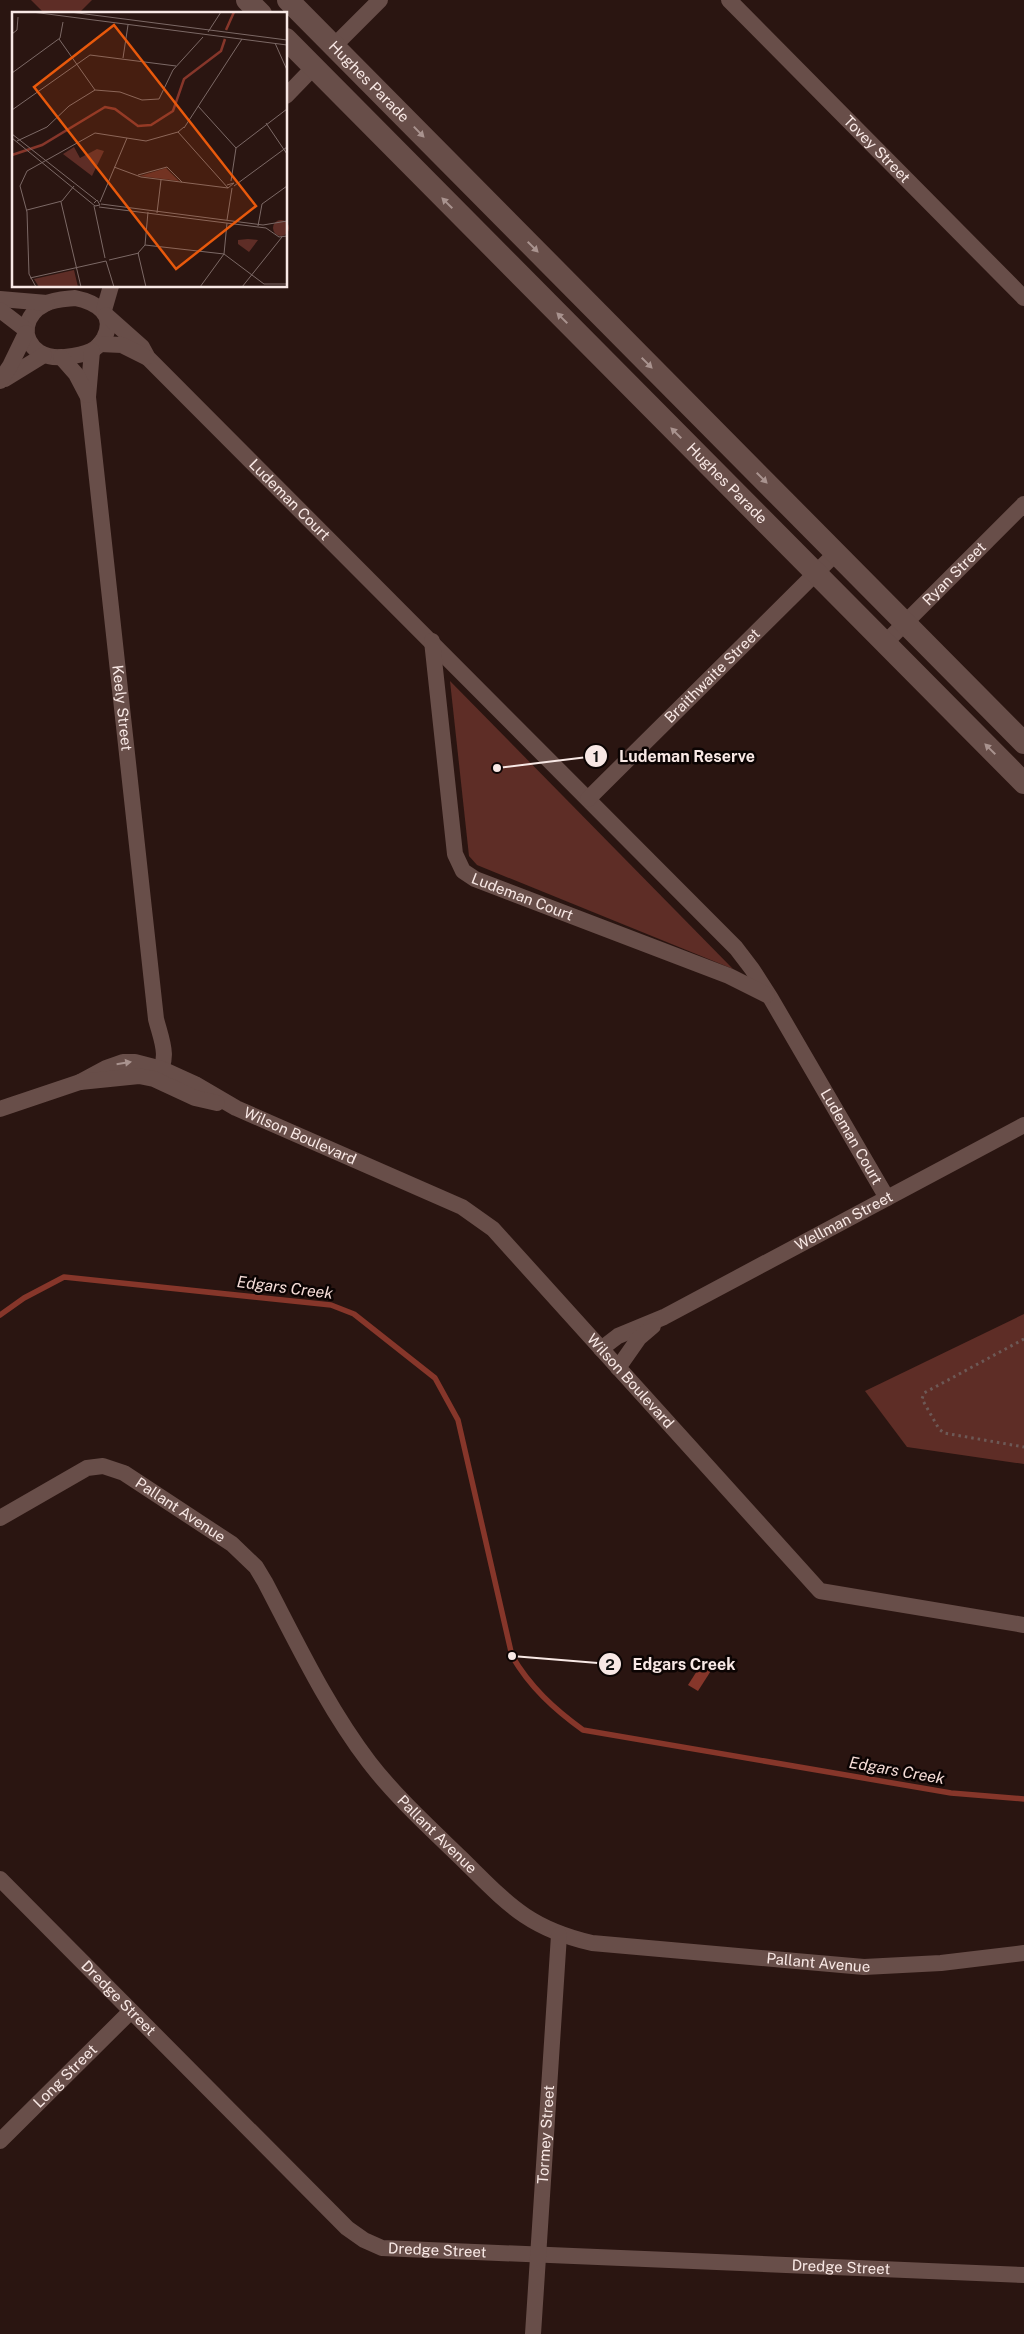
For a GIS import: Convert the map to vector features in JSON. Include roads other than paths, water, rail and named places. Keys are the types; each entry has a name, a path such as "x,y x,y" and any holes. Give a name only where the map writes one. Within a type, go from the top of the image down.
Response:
{"street":[{"path":"247,0 259,12"},
{"name":"Hughes Parade","path":"288,0 1024,743"},
{"path":"334,46 380,0"},
{"name":"Tovey Street","path":"729,0 1024,298"},
{"name":"Hughes Parade","path":"288,41 1024,783"},
{"path":"288,94 314,68"},
{"path":"429,184 449,164"},
{"path":"75,298 85,288"},
{"path":"0,310 26,332 33,347 44,355 61,357 82,355 96,348 106,333 108,322 105,313 111,288"},
{"path":"0,299 47,303 75,298 87,300 105,313"},
{"path":"0,382 10,366 32,315 47,303"},
{"name":"Ludeman Court","path":"105,313 142,347 148,358 736,948 770,997 887,1198"},
{"name":"Ludeman Court","path":"96,348 122,345 148,358"},
{"name":"Keely Street","path":"96,348 88,397 156,1019 165,1052 156,1071"},
{"path":"0,382 15,371 44,355"},
{"name":"Keely Street","path":"61,357 76,374 88,397"},
{"name":"Ryan Street","path":"885,643 1024,504"},
{"name":"Braithwaite Street","path":"588,799 836,553"},
{"name":"Ludeman Court","path":"432,641 454,854 463,871 475,879 729,976 770,997"},
{"name":"Wilson Boulevard","path":"0,1109 80,1082 123,1076 139,1076 156,1071 195,1098 236,1108 462,1207 493,1229 820,1591 1024,1625"},
{"name":"Wellman Street","path":"601,1349 618,1336 664,1317 1024,1125"},
{"name":"Wellman Street","path":"618,1368 639,1338 664,1317"},
{"name":"Pallant Avenue","path":"0,1518 81,1471 94,1466 103,1466 124,1473 232,1544 256,1566 322,1690 370,1763 404,1802 510,1906 542,1928 559,1935 592,1943 864,1967 941,1963 1024,1953"},
{"name":"Dredge Street","path":"0,1879 347,2228 364,2240 382,2248 1024,2275"},
{"name":"Tormey Street","path":"533,2334 559,1935"},
{"name":"Long Street","path":"0,2140 131,2010"}],"waterway":[{"name":"Edgars Creek","path":"0,1315 24,1298 64,1277 331,1305 354,1314 435,1378 458,1420 512,1656 543,1697 583,1730 951,1793 1024,1799"}],"place":[{"name":"Ludeman Reserve","path":"497,768"},
{"name":"Edgars Creek","path":"512,1656"}]}
